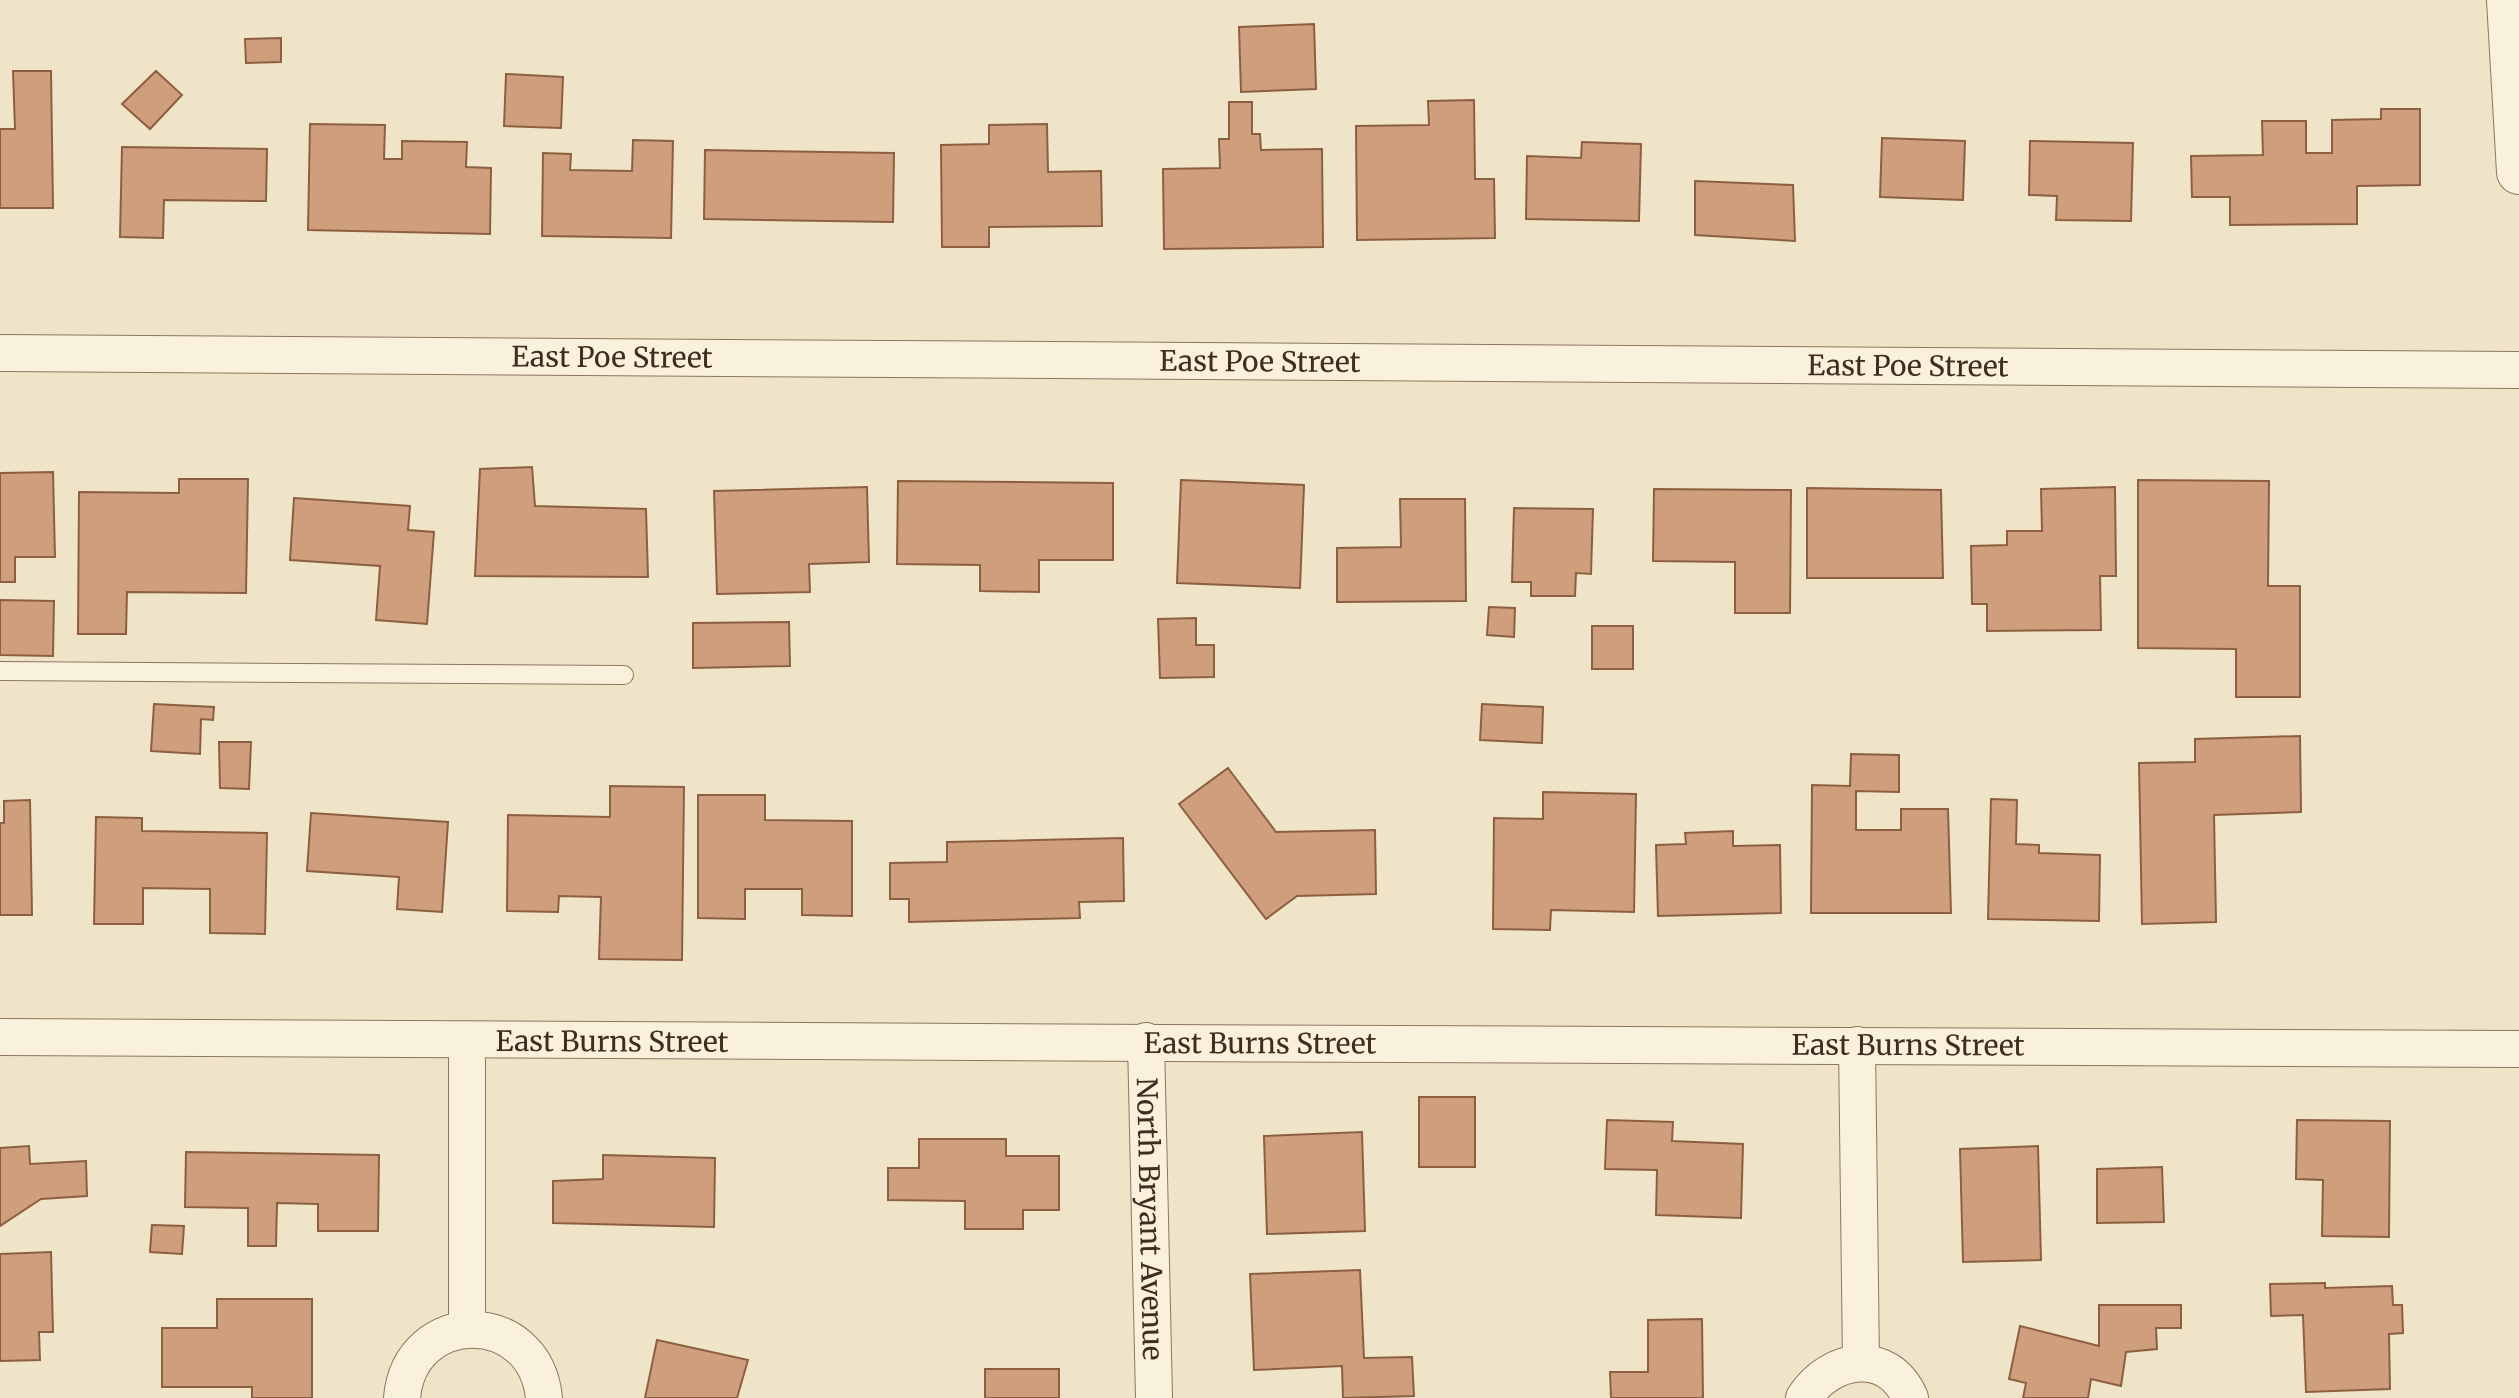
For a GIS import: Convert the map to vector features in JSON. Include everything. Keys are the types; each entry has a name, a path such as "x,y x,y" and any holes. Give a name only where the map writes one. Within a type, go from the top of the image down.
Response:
{"street":[{"path":"2509,0 2516,66 2519,172"},
{"name":"East Poe Street","path":"0,353 2519,370"},
{"name":"East Burns Street","path":"0,1037 467,1042 1146,1041 2519,1049"},
{"name":"North Bryant Avenue","path":"1146,1041 1154,1398"},
{"path":"467,1042 467,1328"},
{"path":"1857,1045 1861,1363"},
{"path":"402,1398 412,1363 426,1346 445,1334 467,1328 492,1331 514,1341 532,1358 542,1381 544,1398"},
{"path":"1804,1398 1814,1383 1828,1371 1846,1363 1861,1363 1890,1374 1910,1398"}],"lane":[{"path":"0,671 624,675"}],"building":[{"path":"1314,24 1316,89 1241,92 1239,27"},
{"path":"281,38 281,62 246,63 245,39"},
{"path":"13,71 51,71 53,208 0,208 0,129 15,129"},
{"path":"156,71 182,95 150,129 122,104"},
{"path":"506,74 563,77 561,128 504,126"},
{"path":"1474,100 1475,179 1494,179 1495,238 1357,240 1356,126 1429,125 1428,101"},
{"path":"1229,102 1252,102 1252,134 1260,134 1261,150 1322,149 1323,247 1164,249 1163,169 1220,168 1219,139 1229,139"},
{"path":"2381,109 2420,109 2420,185 2357,186 2357,224 2230,225 2230,197 2192,197 2191,156 2263,155 2262,121 2306,121 2306,153 2332,153 2332,120 2381,119"},
{"path":"310,124 385,125 384,159 402,159 402,141 467,142 466,167 491,168 490,234 308,230"},
{"path":"1047,124 1048,172 1101,171 1102,226 989,227 989,247 942,247 941,145 989,144 989,125"},
{"path":"1882,138 1965,141 1963,200 1880,197"},
{"path":"633,140 673,141 671,238 542,236 543,153 571,154 570,170 632,171"},
{"path":"2030,141 2133,143 2131,221 2056,220 2057,196 2029,195"},
{"path":"1582,142 1641,144 1639,221 1526,219 1527,156 1581,158"},
{"path":"122,147 267,149 266,201 164,200 163,238 120,237"},
{"path":"705,150 894,153 893,222 704,219"},
{"path":"1695,181 1793,185 1795,241 1695,235"},
{"path":"532,467 535,506 646,509 648,577 475,576 480,469"},
{"path":"53,472 55,557 15,557 15,582 0,582 0,473"},
{"path":"179,479 248,479 246,593 127,592 126,634 78,634 79,492 179,493"},
{"path":"1181,480 1304,485 1300,588 1177,583"},
{"path":"2138,480 2269,481 2268,586 2300,586 2300,697 2236,697 2236,649 2138,648"},
{"path":"898,481 1113,483 1113,560 1039,560 1039,592 980,591 980,565 897,564"},
{"path":"867,487 869,562 809,564 810,592 717,594 714,491"},
{"path":"2115,487 2116,576 2100,576 2101,630 1987,631 1987,604 1972,604 1971,546 2007,545 2007,531 2042,531 2041,489"},
{"path":"1807,488 1941,490 1943,578 1807,578"},
{"path":"1654,489 1791,490 1790,613 1735,613 1735,562 1653,561"},
{"path":"294,498 410,506 408,530 434,532 427,624 376,620 380,566 290,560"},
{"path":"1400,499 1465,499 1466,601 1337,602 1337,548 1401,547"},
{"path":"1514,508 1593,509 1591,574 1576,573 1575,596 1531,596 1531,582 1512,582"},
{"path":"0,600 54,601 53,656 0,655"},
{"path":"1489,607 1515,608 1514,637 1487,635"},
{"path":"1196,618 1196,645 1214,645 1214,677 1160,678 1158,619"},
{"path":"789,622 790,666 693,668 693,623"},
{"path":"1592,626 1633,626 1633,669 1592,669"},
{"path":"154,704 214,707 213,720 201,719 200,754 151,751"},
{"path":"1482,704 1543,707 1542,743 1480,740"},
{"path":"2300,736 2301,812 2214,815 2216,922 2142,924 2139,763 2195,762 2195,739"},
{"path":"219,742 251,742 249,789 220,788"},
{"path":"1851,754 1899,755 1899,792 1856,791 1856,830 1901,830 1901,809 1948,809 1951,913 1811,913 1812,785 1850,786"},
{"path":"1228,768 1276,832 1375,830 1376,894 1297,896 1266,919 1179,804"},
{"path":"610,786 684,787 682,960 599,959 601,897 559,896 558,912 507,911 508,815 610,817"},
{"path":"1543,792 1636,794 1634,912 1551,910 1550,930 1493,929 1494,818 1543,819"},
{"path":"698,795 765,795 765,820 852,821 852,916 802,915 802,889 745,889 745,919 698,918"},
{"path":"1991,799 2017,800 2016,844 2039,845 2039,853 2100,855 2099,921 1988,919"},
{"path":"30,800 32,915 0,915 0,823 4,823 4,801"},
{"path":"311,813 448,822 442,912 397,909 399,877 307,871"},
{"path":"96,817 142,818 142,831 267,833 265,934 210,933 210,889 143,888 143,924 94,924"},
{"path":"1733,831 1733,846 1780,845 1781,913 1658,916 1656,845 1686,844 1685,833"},
{"path":"1123,838 1124,901 1079,902 1080,918 909,922 909,899 890,899 890,863 947,862 947,842"},
{"path":"1419,1097 1475,1097 1475,1167 1419,1167"},
{"path":"1607,1120 1673,1122 1672,1141 1743,1144 1741,1218 1656,1215 1657,1170 1605,1169"},
{"path":"2297,1120 2390,1121 2389,1237 2322,1236 2323,1180 2296,1179"},
{"path":"1362,1132 1365,1231 1267,1234 1264,1136"},
{"path":"919,1139 1006,1139 1006,1156 1059,1156 1059,1210 1023,1210 1023,1229 965,1229 965,1201 888,1200 888,1168 919,1168"},
{"path":"29,1146 30,1164 86,1161 87,1196 41,1199 0,1226 0,1148"},
{"path":"2038,1146 2041,1260 1963,1262 1960,1149"},
{"path":"186,1152 379,1155 378,1231 318,1231 318,1204 277,1203 276,1246 248,1246 248,1208 185,1207"},
{"path":"603,1155 715,1158 714,1227 553,1223 553,1181 603,1179"},
{"path":"2162,1167 2164,1222 2097,1223 2097,1169"},
{"path":"152,1225 184,1226 182,1254 150,1252"},
{"path":"51,1252 53,1332 39,1332 40,1360 0,1361 0,1254"},
{"path":"1360,1270 1364,1358 1412,1357 1414,1396 1343,1398 1342,1366 1254,1370 1250,1274"},
{"path":"2325,1283 2325,1288 2392,1286 2393,1305 2402,1305 2403,1333 2389,1334 2390,1389 2306,1392 2303,1315 2271,1316 2270,1284"},
{"path":"217,1299 312,1299 312,1398 252,1398 252,1387 162,1387 162,1328 217,1328"},
{"path":"2099,1305 2181,1305 2181,1328 2156,1328 2157,1349 2126,1352 2121,1386 2091,1379 2088,1398 2023,1398 2026,1383 2009,1379 2020,1326 2099,1346"},
{"path":"1702,1319 1703,1398 1611,1398 1610,1372 1648,1372 1648,1320"},
{"path":"657,1340 748,1360 737,1398 645,1398"},
{"path":"985,1369 1059,1369 1059,1398 985,1398"}]}
